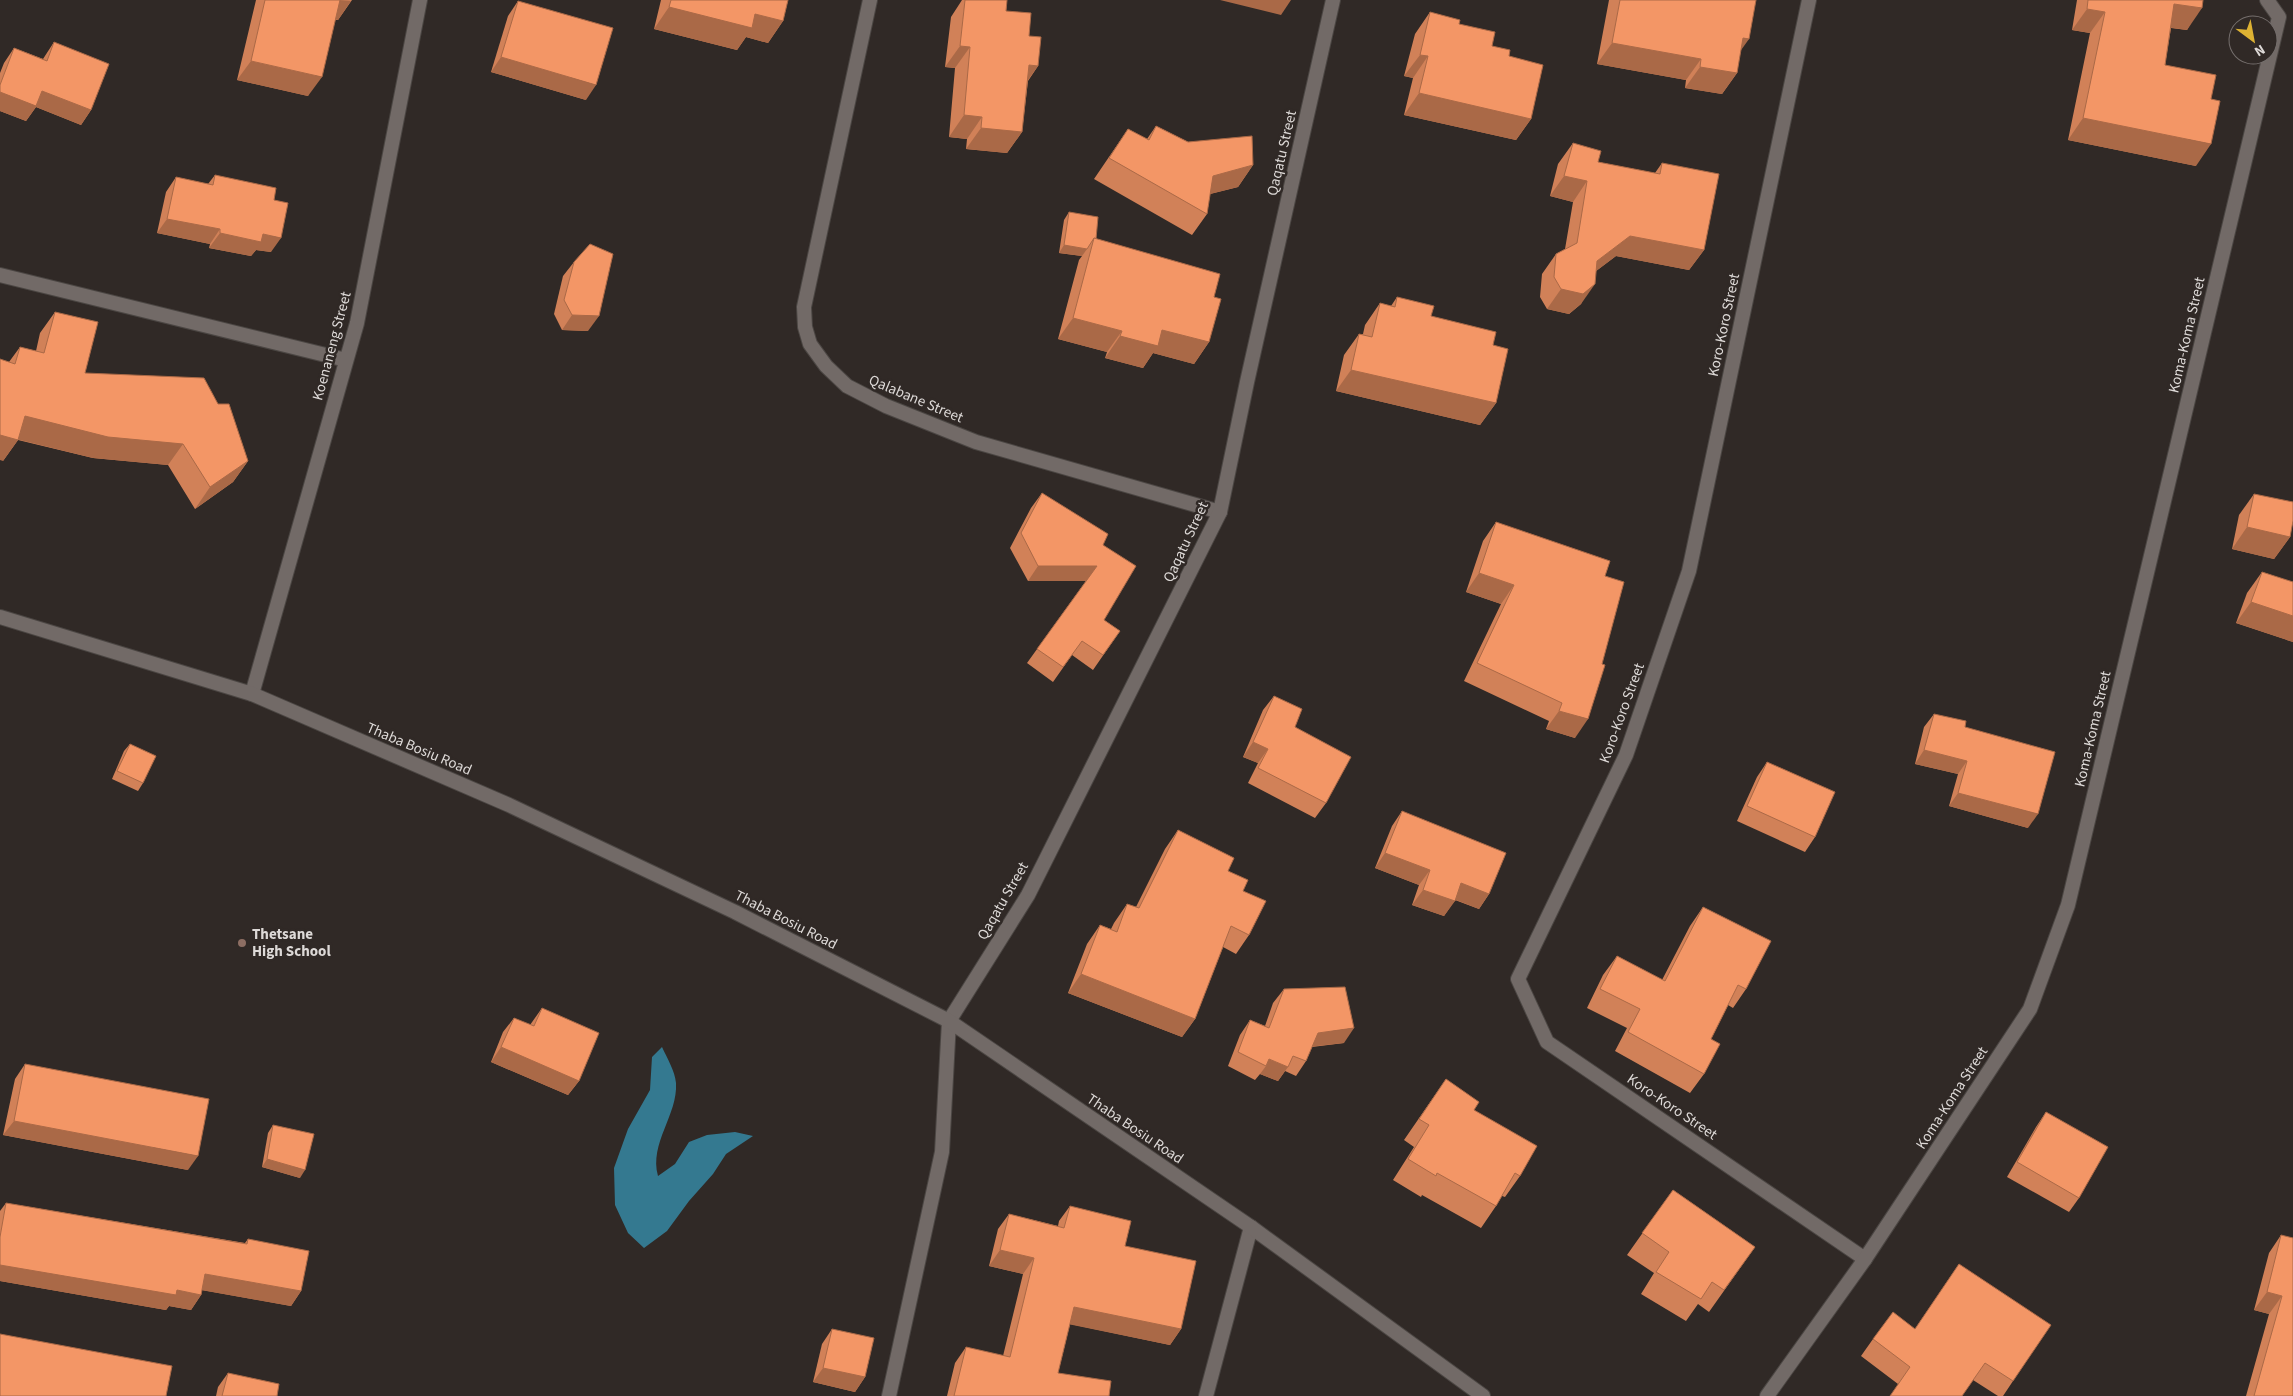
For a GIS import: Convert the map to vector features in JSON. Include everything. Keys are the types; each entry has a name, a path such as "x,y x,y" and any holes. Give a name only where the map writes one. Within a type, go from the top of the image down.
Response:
{"street":[{"name":"Koenaneng Street","path":"252,694 357,323 420,0"},
{"name":"Qalabane Street","path":"870,0 804,307 805,326 810,344 826,366 847,386 886,406 976,442 1220,512"},
{"name":"Qaqatu Street","path":"949,1021 1028,895 1220,512 1247,382 1333,0"},
{"name":"Koro-Koro Street","path":"1809,0 1689,571 1626,755 1518,979 1547,1042 1865,1259"},
{"name":"Koma-Koma Street","path":"1767,1396 1865,1259 2030,1009 2068,905 2279,17 2267,0"},
{"path":"0,275 346,360"},
{"name":"Thaba Bosiu Road","path":"0,617 252,694 518,810 735,912 949,1021 1251,1228 1483,1396"},
{"path":"889,1396 942,1152 949,1021"},
{"path":"1206,1396 1251,1228"}],"water":[{"path":"662,1047 676,1083 673,1106 657,1152 658,1176 675,1164 689,1142 707,1135 735,1132 753,1136 726,1154 713,1174 689,1201 667,1231 644,1248 628,1233 615,1205 614,1168 628,1129 650,1090 652,1057"}],"building":[{"path":"265,0 340,0 322,77 251,61"},
{"path":"671,0 788,0 783,21 755,14 752,28 669,7"},
{"path":"965,0 1007,0 1006,11 1031,13 1029,36 1041,37 1038,66 1029,65 1022,132 981,128 982,117 964,115 970,47 960,46"},
{"path":"1620,0 1756,0 1749,39 1743,38 1737,73 1700,67 1701,59 1612,43"},
{"path":"2088,0 2203,0 2202,8 2174,4 2165,65 2216,75 2211,99 2220,101 2211,144 2083,118 2105,12 2087,9"},
{"path":"518,1 613,28 596,85 501,57"},
{"path":"1430,12 1460,20 1459,24 1495,32 1492,46 1510,50 1509,56 1543,65 1531,119 1419,93 1428,56 1420,55"},
{"path":"54,42 109,64 91,110 42,91 36,106 0,92 0,85 14,48 47,61"},
{"path":"1156,126 1188,142 1252,136 1253,165 1213,176 1207,214 1109,158 1128,129 1149,140"},
{"path":"1573,143 1601,151 1598,162 1660,174 1662,163 1719,174 1704,250 1630,236 1597,261 1595,284 1583,294 1561,289 1554,277 1556,254 1577,243 1587,181 1564,176"},
{"path":"215,175 276,188 274,200 288,203 281,238 263,234 261,242 220,233 220,229 167,219 176,177 213,185"},
{"path":"1069,212 1098,217 1096,239 1094,238 1087,249 1064,245"},
{"path":"1094,238 1220,274 1214,297 1221,299 1209,342 1162,330 1158,346 1120,336 1122,331 1073,318"},
{"path":"590,244 613,254 599,316 572,315 564,300 574,262"},
{"path":"1397,297 1434,306 1431,316 1496,332 1493,345 1508,349 1496,403 1351,370 1359,334 1372,337 1380,303 1395,307"},
{"path":"55,312 98,322 85,373 204,378 218,404 229,404 248,461 210,487 183,444 108,437 25,416 18,440 0,435 0,359 15,364 20,347 44,353"},
{"path":"1042,493 1108,534 1103,545 1136,566 1104,620 1120,631 1103,655 1082,641 1063,667 1037,649 1097,566 1038,566 1021,533"},
{"path":"2254,494 2293,502 2293,521 2290,537 2247,527"},
{"path":"1496,522 1610,561 1605,576 1624,582 1602,664 1605,665 1588,719 1559,711 1562,703 1477,663 1514,585 1479,573"},
{"path":"2262,572 2293,582 2293,616 2251,602"},
{"path":"1274,696 1302,709 1295,727 1351,757 1326,803 1258,768 1268,749 1253,742"},
{"path":"1934,714 1966,721 1965,727 2055,752 2038,814 1958,793 1967,761 1924,750"},
{"path":"130,744 156,756 143,783 117,771"},
{"path":"1767,762 1835,792 1815,837 1747,806"},
{"path":"1402,811 1506,853 1489,894 1461,883 1455,901 1423,890 1430,870 1385,853"},
{"path":"1178,830 1234,858 1228,871 1248,880 1243,891 1266,901 1249,935 1231,926 1195,1019 1081,974 1100,925 1117,932 1127,904 1139,908"},
{"path":"1703,907 1771,941 1746,989 1738,985 1711,1039 1720,1044 1704,1074 1628,1032 1640,1009 1600,989 1617,956 1665,981"},
{"path":"1345,987 1354,1028 1318,1033 1306,1061 1293,1056 1288,1067 1269,1059 1266,1066 1238,1052 1250,1020 1269,1028 1284,989"},
{"path":"542,1008 599,1033 579,1081 501,1047 514,1018 534,1026"},
{"path":"25,1064 209,1099 198,1156 14,1121"},
{"path":"1446,1079 1479,1102 1474,1110 1537,1146 1520,1176 1515,1173 1496,1206 1437,1173 1436,1176 1408,1159 1429,1125 1419,1119"},
{"path":"2046,1112 2108,1147 2079,1198 2017,1162"},
{"path":"273,1125 314,1134 305,1170 267,1159"},
{"path":"1673,1190 1755,1247 1724,1290 1712,1282 1701,1299 1656,1272 1669,1252 1642,1233"},
{"path":"6,1203 247,1244 248,1239 309,1251 301,1291 205,1274 201,1295 177,1290 176,1295 0,1265 0,1237"},
{"path":"1070,1206 1131,1221 1125,1246 1196,1261 1181,1329 1074,1307 1058,1373 1111,1381 1109,1396 954,1396 966,1347 1010,1357 1034,1258 1000,1250 1009,1214 1064,1228"},
{"path":"2281,1235 2293,1238 2293,1396 2254,1396 2282,1296 2267,1292"},
{"path":"1959,1264 2051,1325 2013,1381 1985,1363 1962,1396 1890,1396 1910,1367 1873,1339 1893,1312 1915,1329"},
{"path":"832,1329 874,1338 865,1377 823,1368"},
{"path":"0,1334 172,1366 166,1396 0,1396"},
{"path":"228,1373 279,1384 277,1396 222,1396"}],"place":[{"name":"Thetsane High School","path":"242,943"}]}
